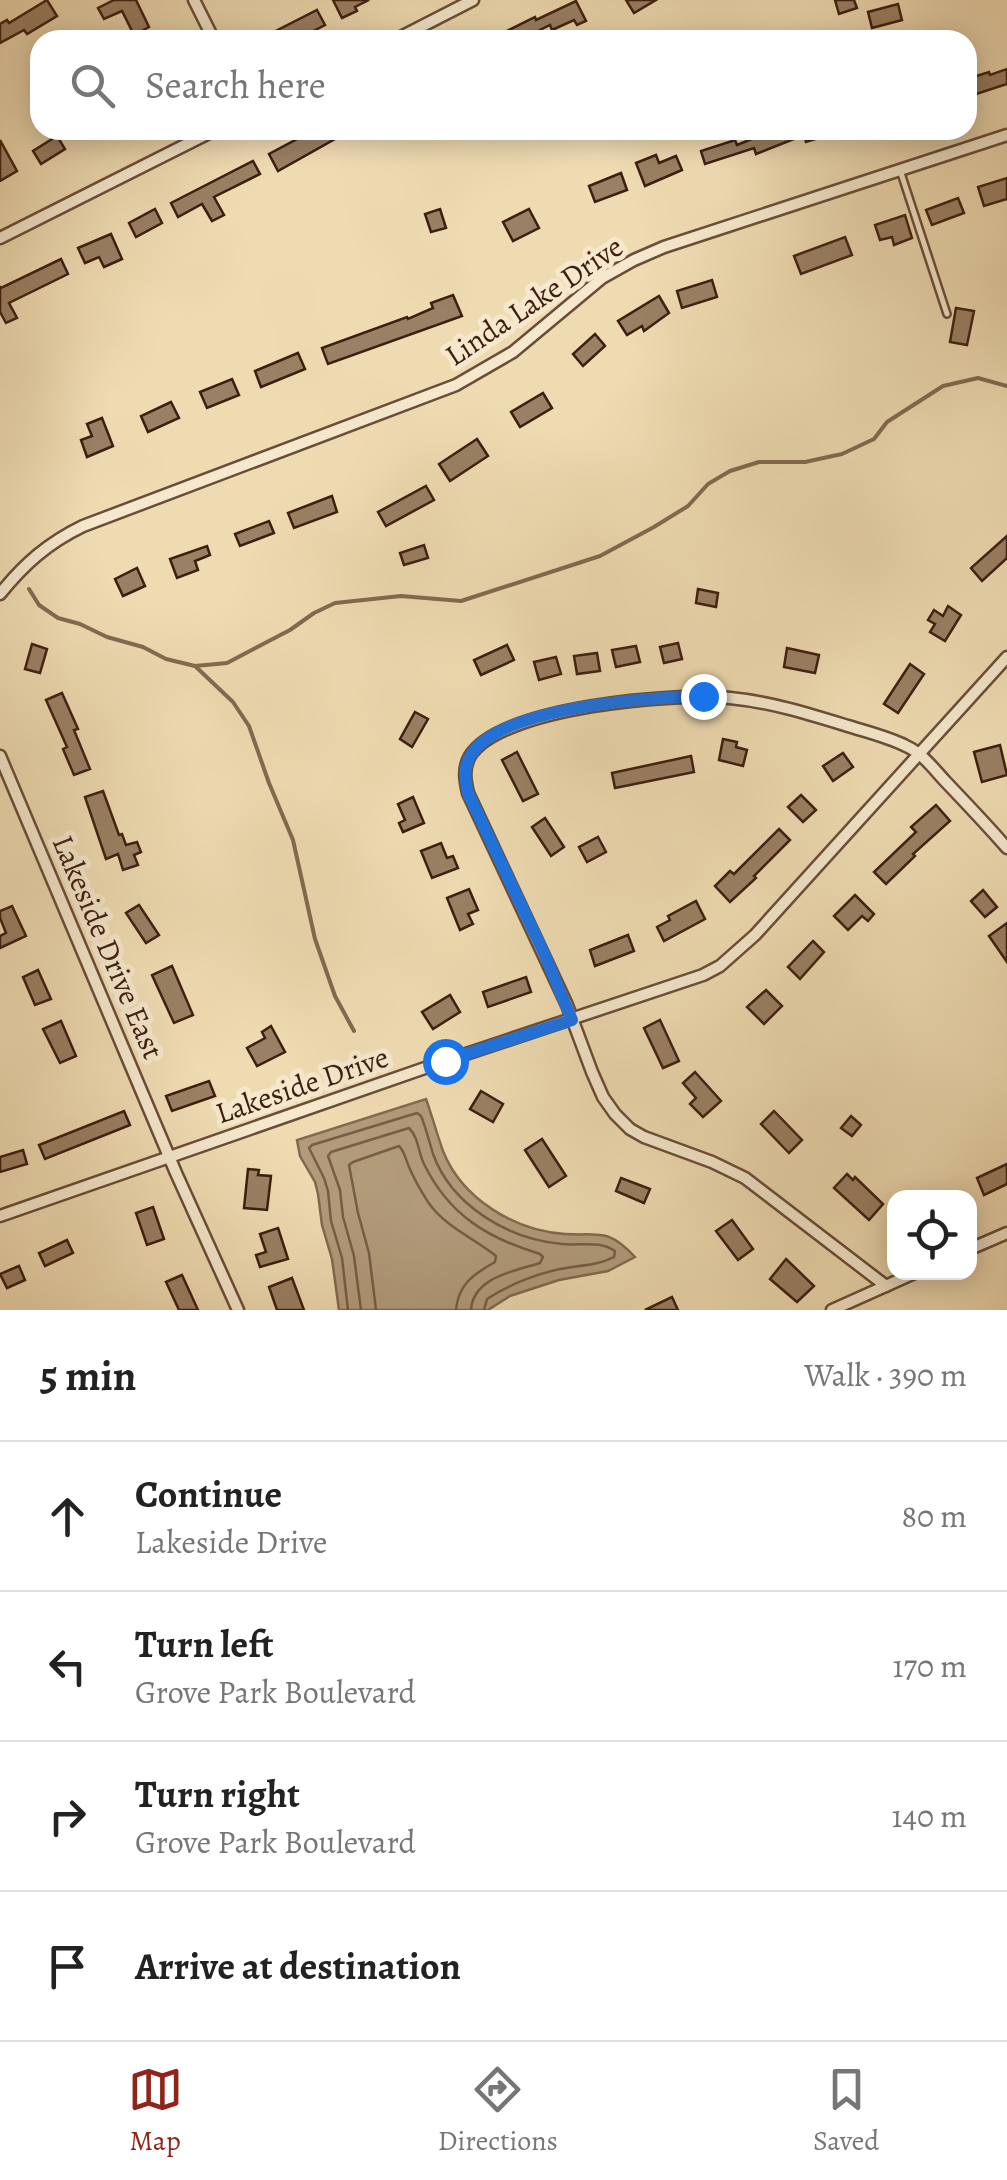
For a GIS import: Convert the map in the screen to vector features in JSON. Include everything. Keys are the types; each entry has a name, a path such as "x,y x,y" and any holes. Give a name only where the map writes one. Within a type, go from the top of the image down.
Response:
{"street":[{"path":"194,0 209,30"},
{"path":"415,30 474,0"},
{"name":"Linda Lake Drive","path":"0,594 32,557 83,526 373,418 474,376 513,352 602,278 634,260 1007,135"},
{"path":"0,238 195,140"},
{"name":"Lakeside Drive","path":"0,1216 489,1046 681,984 720,966 755,936 1007,657"},
{"path":"886,1286 745,1178 644,1137 624,1124 609,1106 544,953 468,793 466,766 477,748 491,737 545,714 703,696 765,702 896,741 919,754 1007,848"},
{"name":"Lakeside Drive East","path":"0,756 170,1158"},
{"path":"170,1158 238,1310"},
{"path":"977,1246 1007,1233"},
{"path":"832,1310 899,1280"}],"lane":[{"path":"900,170 947,314"}],"water":[{"path":"426,1099 443,1151 463,1184 477,1198 528,1227 610,1238 635,1257 608,1271 559,1280 510,1296 488,1310 339,1310 318,1194 300,1156 297,1140"}],"building":[{"path":"47,0 57,16 27,34 24,30 0,43 0,24 7,20 9,23"},
{"path":"114,0 136,0 149,27 132,30 122,11 104,19 98,8"},
{"path":"333,0 369,0 342,18"},
{"path":"626,0 656,0 634,13"},
{"path":"835,0 854,0 857,8 839,14"},
{"path":"576,1 586,21 577,25 574,20 552,30 550,25 540,30 509,30 535,17 536,20"},
{"path":"898,4 902,20 872,28 868,12"},
{"path":"317,10 325,25 315,30 278,30"},
{"path":"1007,69 1007,84 977,94 977,76 989,72 990,75"},
{"path":"0,140 17,171 0,181"},
{"path":"51,140 59,140 65,149 41,164 33,151"},
{"path":"295,140 333,140 278,171 269,154"},
{"path":"735,140 737,145 749,140 791,140 756,154 754,148 705,164 701,151"},
{"path":"656,155 659,163 676,156 682,170 645,186 636,163"},
{"path":"253,161 260,174 214,197 224,215 212,221 202,204 178,217 171,203"},
{"path":"621,173 627,190 595,202 589,186"},
{"path":"1007,178 1007,199 984,206 978,187"},
{"path":"958,198 964,213 932,225 926,210"},
{"path":"155,209 162,223 136,237 129,223"},
{"path":"440,209 446,228 431,232 425,214"},
{"path":"529,209 539,228 513,241 503,222"},
{"path":"905,215 912,238 894,245 892,237 880,240 875,225"},
{"path":"111,234 122,259 104,267 99,257 85,263 78,248"},
{"path":"845,237 852,255 801,274 794,256"},
{"path":"61,259 68,274 9,303 17,318 6,323 0,312 0,287"},
{"path":"712,280 717,297 682,308 677,291"},
{"path":"453,295 462,316 328,364 322,348 408,319 433,308 431,303"},
{"path":"659,296 669,313 644,331 642,326 627,335 618,321"},
{"path":"956,308 974,311 967,345 950,342"},
{"path":"595,334 605,346 583,366 573,354"},
{"path":"298,353 305,369 261,387 255,371"},
{"path":"232,379 239,395 207,408 200,392"},
{"path":"543,393 552,408 520,427 511,412"},
{"path":"171,402 179,418 148,432 141,416"},
{"path":"102,418 113,446 87,457 81,440 92,436 87,424"},
{"path":"477,439 488,456 450,481 439,464"},
{"path":"426,486 434,500 386,526 378,512"},
{"path":"332,496 337,512 294,528 288,513"},
{"path":"269,521 274,533 240,546 235,534"},
{"path":"1007,536 1007,558 982,581 971,568"},
{"path":"424,545 428,558 404,565 400,553"},
{"path":"207,546 210,555 195,561 198,570 177,578 170,559"},
{"path":"137,568 145,586 123,596 115,579"},
{"path":"698,589 718,593 716,607 696,603"},
{"path":"948,606 961,615 945,641 930,632 935,624 928,620 934,610 943,616"},
{"path":"678,643 682,659 664,663 660,647"},
{"path":"32,644 47,649 40,673 25,669"},
{"path":"507,645 514,660 481,675 474,660"},
{"path":"636,646 640,662 616,667 612,650"},
{"path":"787,648 819,655 815,673 784,667"},
{"path":"597,653 600,671 577,674 574,656"},
{"path":"556,657 561,674 539,680 534,662"},
{"path":"910,664 924,674 898,713 884,704"},
{"path":"62,693 90,769 74,775 63,749 67,747 46,700"},
{"path":"415,712 428,719 412,747 400,739"},
{"path":"723,739 737,742 736,747 747,750 743,766 719,760"},
{"path":"1000,745 1007,775 982,782 974,752"},
{"path":"517,752 538,794 523,801 502,760"},
{"path":"843,753 853,767 833,781 823,766"},
{"path":"691,756 694,772 615,788 612,773"},
{"path":"103,791 119,835 122,834 126,845 137,842 141,852 134,855 138,865 123,870 118,854 106,859 85,797"},
{"path":"801,795 816,810 803,822 788,807"},
{"path":"413,797 424,823 403,832 399,823 405,820 398,804"},
{"path":"936,805 950,821 886,884 874,872 916,832 911,827"},
{"path":"545,818 564,847 551,856 532,827"},
{"path":"779,829 790,840 730,902 715,886 730,871 734,874"},
{"path":"598,837 606,852 587,862 579,847"},
{"path":"441,843 447,858 453,856 458,868 432,878 421,851"},
{"path":"469,889 478,910 468,914 473,924 460,930 447,898"},
{"path":"983,890 997,907 985,917 971,901"},
{"path":"855,895 874,914 868,921 862,916 848,930 834,916"},
{"path":"696,901 705,919 664,941 657,927 670,920 668,916"},
{"path":"139,905 159,935 146,943 126,913"},
{"path":"12,906 26,936 0,948 0,936 6,933 0,911"},
{"path":"1007,923 1007,962 989,936"},
{"path":"628,935 634,951 595,966 590,950"},
{"path":"813,941 824,952 800,979 788,967"},
{"path":"172,966 193,1015 174,1023 152,975"},
{"path":"38,970 51,999 35,1005 23,977"},
{"path":"526,977 531,992 488,1007 483,992"},
{"path":"766,990 782,1006 764,1024 747,1007"},
{"path":"450,995 460,1012 433,1029 422,1012"},
{"path":"660,1020 679,1061 663,1068 644,1028"},
{"path":"61,1021 76,1056 60,1063 43,1029"},
{"path":"271,1026 285,1052 257,1066 247,1048 265,1038 262,1032"},
{"path":"695,1072 721,1101 703,1117 690,1104 696,1098 683,1083"},
{"path":"209,1081 215,1096 172,1111 166,1096"},
{"path":"481,1091 503,1104 493,1122 470,1109"},
{"path":"124,1111 130,1125 45,1159 39,1145"},
{"path":"774,1111 802,1140 789,1153 761,1124"},
{"path":"851,1116 861,1125 852,1136 841,1128"},
{"path":"542,1139 566,1176 549,1187 525,1150"},
{"path":"23,1150 27,1164 0,1172 0,1157"},
{"path":"1007,1164 1007,1184 984,1195 977,1178"},
{"path":"248,1169 271,1176 267,1210 244,1208"},
{"path":"847,1174 883,1204 869,1220 834,1188"},
{"path":"621,1178 650,1189 644,1203 616,1191"},
{"path":"153,1207 164,1239 147,1245 136,1213"},
{"path":"732,1220 753,1249 738,1260 716,1231"},
{"path":"278,1228 288,1259 260,1267 256,1255 266,1252 260,1234"},
{"path":"67,1240 73,1253 45,1266 39,1253"},
{"path":"786,1259 814,1286 797,1302 770,1279"},
{"path":"19,1266 25,1280 7,1288 0,1274"},
{"path":"182,1275 198,1310 179,1310 166,1282"},
{"path":"292,1278 304,1310 277,1310 269,1287"},
{"path":"672,1297 678,1310 645,1310"}],"waterway":[{"path":"29,589 39,605 58,618 107,637 195,666 227,663 335,603 401,596 461,601 600,556 688,506 708,484 730,471 759,462 805,462 842,454 874,439 887,422 943,386 978,378 1007,386"},
{"path":"195,666 233,702 249,726 293,840 315,939 335,996 354,1031"}],"route":[{"path":"445,1061 572,1020 468,793 465,779 470,756 491,737 545,714 703,696"}]}
